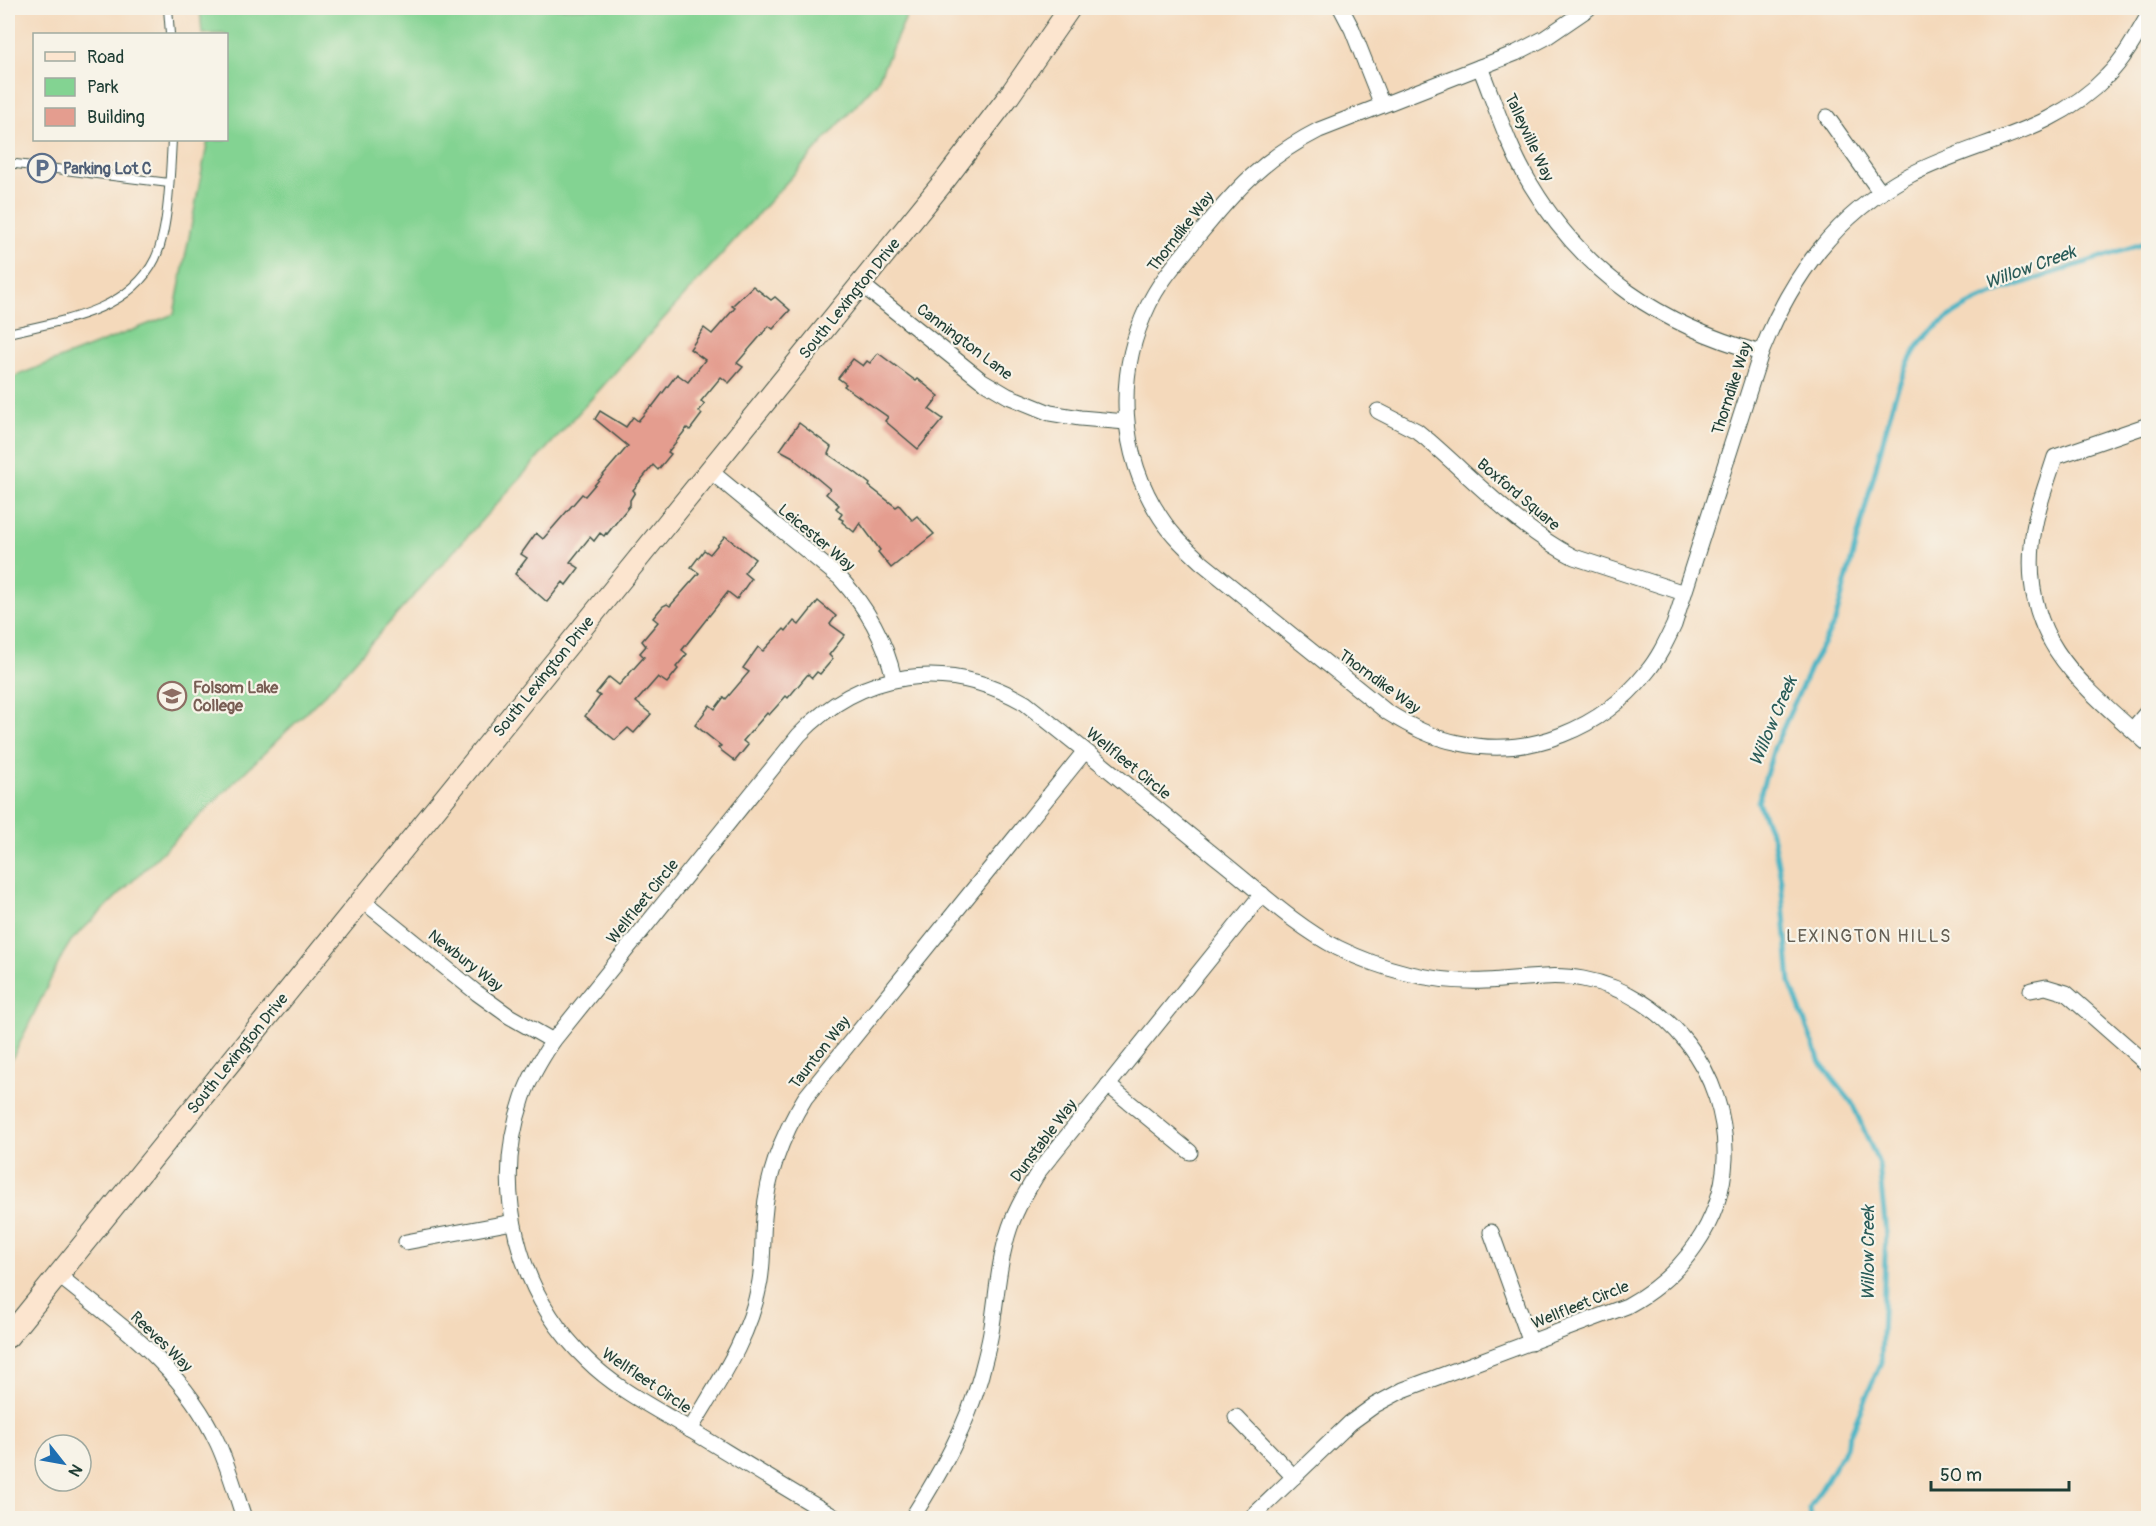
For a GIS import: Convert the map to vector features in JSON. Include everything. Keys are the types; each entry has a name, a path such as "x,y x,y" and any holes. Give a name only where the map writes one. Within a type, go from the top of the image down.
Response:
{"street":[{"name":"South Lexington Drive","path":"8,1337 945,180 1009,96 1070,8"},
{"path":"1341,8 1352,29 1382,105"},
{"name":"Thorndike Way","path":"1589,8 1545,38 1516,53 1319,130 1263,164 1226,201 1163,279 1148,305 1129,360 1126,422 1136,466 1161,518 1179,542 1200,562 1387,712 1435,737 1460,744 1513,747 1564,734 1588,723 1617,703 1648,671 1674,625 1761,353 1779,309 1808,262 1853,214 1881,192 1937,161 2036,126 2086,96 2108,76 2127,52 2148,16"},
{"name":"Talleyville Way","path":"1480,67 1513,151 1530,184 1550,215 1573,244 1600,270 1660,314 1693,330 1761,353"},
{"path":"1827,117 1881,192"},
{"name":"Cannington Lane","path":"861,284 981,380 1008,396 1050,413 1126,422"},
{"name":"Boxford Square","path":"1377,411 1417,431 1528,528 1558,549 1574,557 1684,593"},
{"path":"2148,425 2055,457 2039,508 2031,562 2035,598 2040,616 2055,649 2076,678 2148,744"},
{"name":"Leicester Way","path":"709,470 840,578 857,597 872,618 883,642 894,679"},
{"name":"Wellfleet Circle","path":"836,1518 607,1377 587,1360 560,1330 539,1297 528,1273 513,1222 509,1184 513,1133 523,1097 539,1062 552,1041 799,735 826,710 841,700 874,685 894,679 940,676 975,681 993,687 1025,704 1309,931 1335,946 1363,960 1393,970 1453,980 1563,977 1599,983 1616,989 1632,997 1676,1029 1698,1058 1714,1090 1720,1108 1725,1144 1725,1162 1718,1198 1705,1232 1678,1268 1644,1298 1627,1306 1403,1390 1375,1405 1350,1423 1251,1518"},
{"path":"2133,729 2148,711"},
{"name":"Taunton Way","path":"690,1430 739,1347 752,1317 764,1254 764,1218 768,1186 776,1155 789,1125 805,1098 1085,751"},
{"name":"Dunstable Way","path":"912,1518 944,1467 964,1423 981,1376 992,1329 1002,1259 1010,1228 1023,1198 1039,1171 1262,894"},
{"name":"Newbury Way","path":"362,900 477,993 509,1016 552,1041"},
{"path":"2031,990 2046,987 2066,993 2148,1065"},
{"path":"1108,1085 1190,1152"},
{"path":"406,1242 513,1222"},
{"path":"1491,1232 1531,1343"},
{"name":"Reeves Way","path":"58,1275 146,1347 188,1392 219,1445 244,1518"},
{"path":"1236,1417 1294,1477"}],"lane":[{"path":"168,8 170,33"},
{"path":"8,333 109,304 143,279 156,257 162,235 172,141"},
{"path":"8,163 169,183"}],"green space":[{"name":"Folsom Lake College","path":"200,8 910,8 877,82 326,693 71,941 8,1067 8,379 174,314 208,141 228,141 228,33 202,33"}],"building":[{"path":"753,286 771,300 775,297 790,310 773,329 769,326 737,363 743,367 729,383 721,377 701,401 705,404 699,411 702,414 690,430 687,428 668,452 671,454 658,470 653,465 633,490 635,492 630,505 607,534 604,536 600,533 594,541 590,537 570,562 579,568 566,585 563,582 547,602 515,574 527,558 521,554 536,533 543,539 582,494 585,496 628,446 595,419 600,411 626,427 633,417 638,421 652,407 677,374 688,382 705,360 690,349 704,328 712,334 735,308 732,306"},
{"path":"878,353 939,396 929,409 943,419 918,449 885,421 888,417 844,386 846,384 838,378 853,359 863,366 867,361 870,363"},
{"path":"799,423 831,447 828,454 856,473 896,507 899,505 912,520 917,516 934,534 891,568 860,523 854,532 842,522 843,520 839,518 842,514 836,508 839,505 826,494 830,489 795,458 780,450"},
{"path":"725,536 755,559 744,573 751,579 737,599 728,592 682,650 687,654 667,683 658,677 636,702 651,714 634,733 628,728 615,740 585,716 600,696 596,693 609,677 619,685 644,657 640,653 646,646 642,641 658,622 653,618 663,606 667,604 670,606 699,573 691,567 704,550 710,554"},
{"path":"818,601 836,616 830,624 845,635 829,655 833,659 820,674 817,672 812,678 808,674 788,698 786,696 769,715 767,713 743,741 748,745 735,761 695,725 710,705 715,709 749,672 743,668 758,647 763,651 794,621 799,625"}],"waterway":[{"name":"Willow Creek","path":"1811,1518 1810,1508 1842,1454 1881,1362 1886,1233 1879,1164 1852,1103 1820,1062 1790,983 1781,880 1773,838 1758,802 1774,748 1812,664 1835,622 1894,399 1917,347 1950,316 1984,298 2148,242"}],"place":[{"name":"Parking Lot C","path":"42,168"},
{"name":"Folsom Lake College","path":"172,696"}],"district":[{"name":"LEXINGTON HILLS","path":"1869,936"}]}
